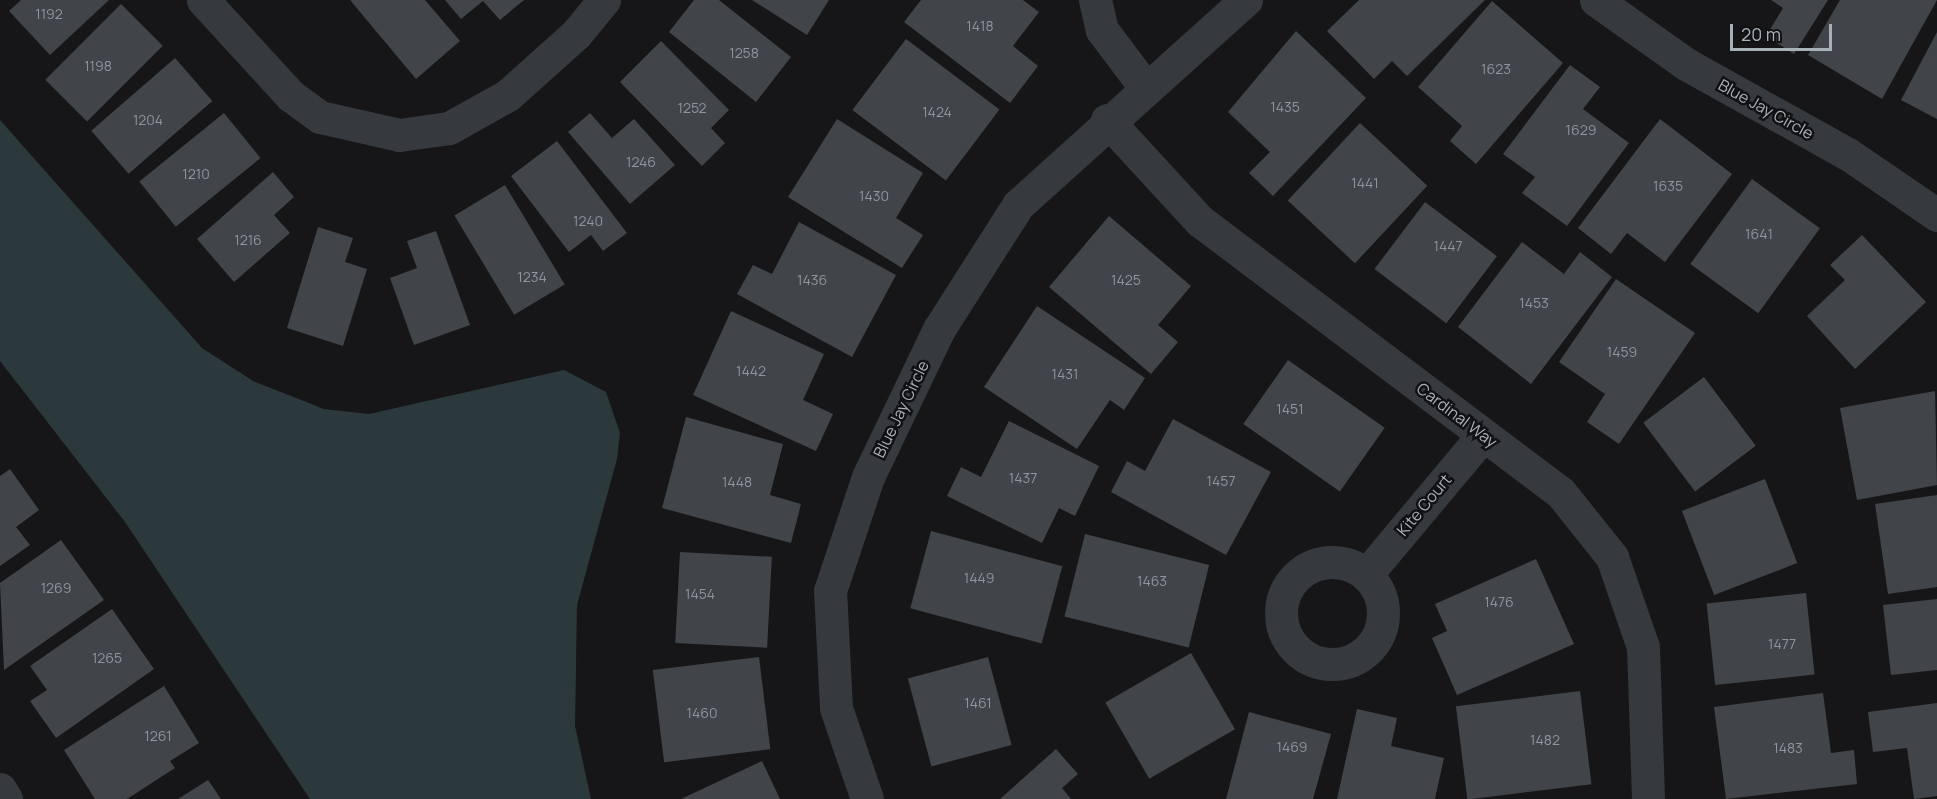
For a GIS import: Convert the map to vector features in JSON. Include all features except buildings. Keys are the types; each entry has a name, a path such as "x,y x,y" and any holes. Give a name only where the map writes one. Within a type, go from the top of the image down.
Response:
{"street":[{"path":"203,0 291,96 320,117 399,135 449,128 508,95 576,34 604,0"},
{"path":"1095,0 1102,30 1145,87"},
{"name":"Blue Jay Circle","path":"867,799 836,708 830,591 868,477 939,330 1018,205 1145,87 1211,10 1246,0"},
{"name":"Blue Jay Circle","path":"1596,0 1686,64 1848,154 1937,215"},
{"name":"Cardinal Way","path":"1107,120 1200,221 1561,493 1612,557 1642,647 1648,799"},
{"name":"Kite Court","path":"1366,575 1483,435"},
{"path":"0,789 6,799"}],"shaded area":[{"path":"0,120 202,348 253,381 324,409 369,414 564,370 606,392 620,433 617,459 577,605 575,726 591,799 310,799 125,522 0,361"}]}
